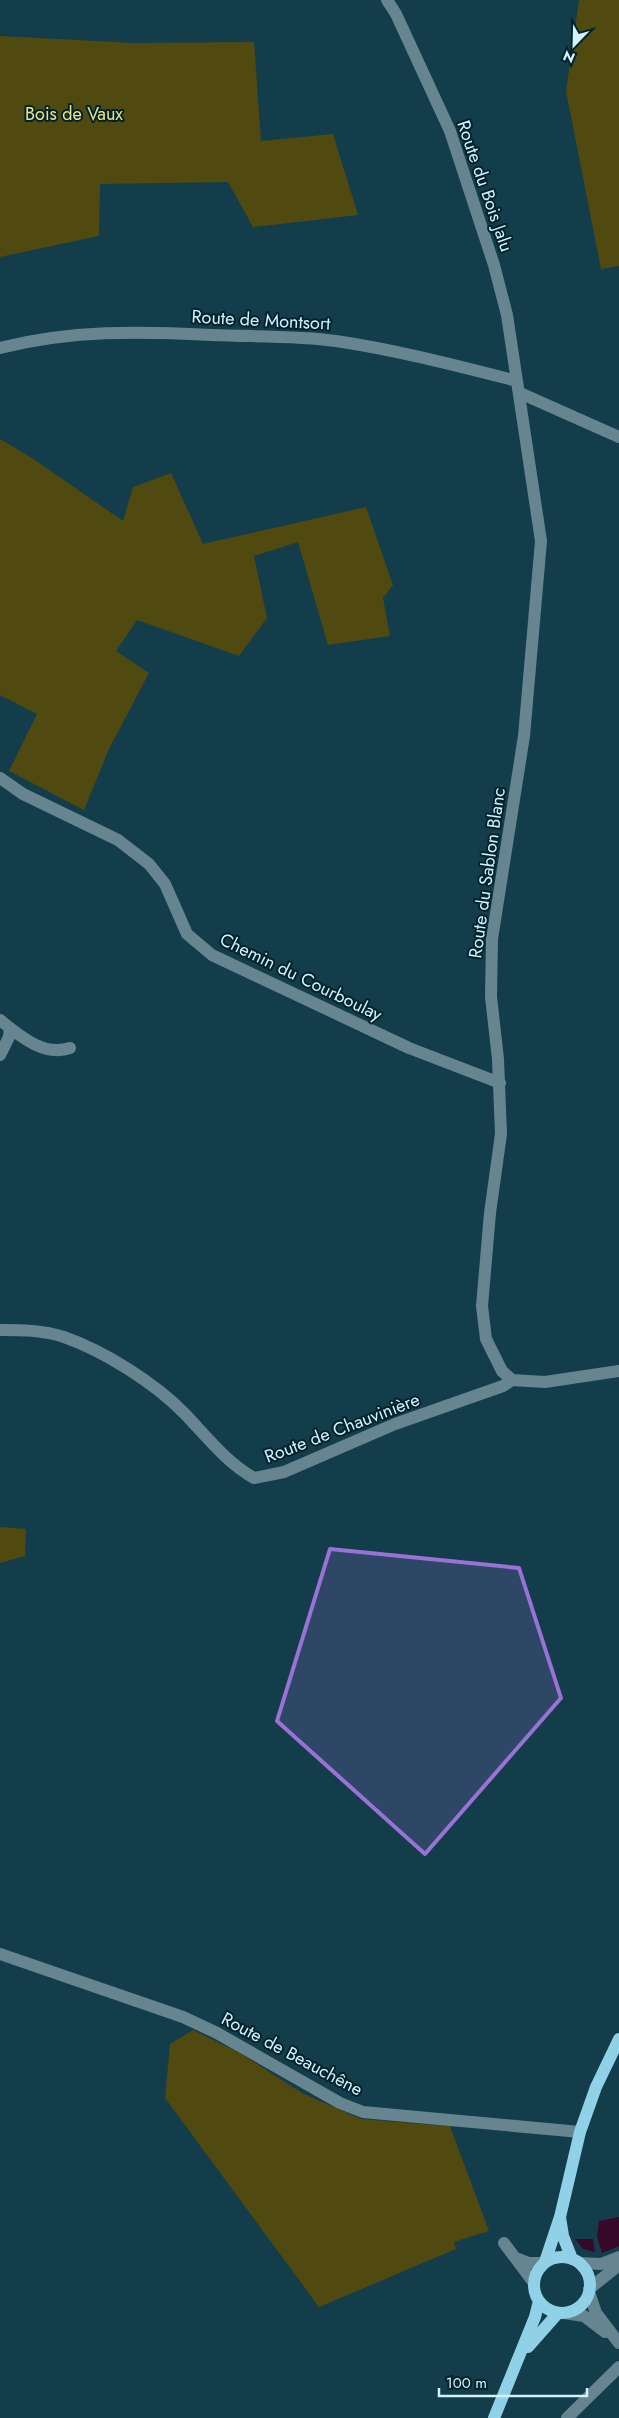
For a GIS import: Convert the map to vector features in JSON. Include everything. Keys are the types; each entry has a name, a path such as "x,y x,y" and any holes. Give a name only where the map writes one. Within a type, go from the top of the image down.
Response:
{"main road":[{"path":"494,2418 535,2317 539,2300 534,2283 536,2274 544,2263 560,2216 580,2132 596,2087 619,2039"},
{"path":"539,2300 550,2310 561,2312 579,2306 589,2291 589,2278 576,2261 564,2236 560,2216"},
{"path":"544,2263 558,2257 576,2261"},
{"path":"518,2359 561,2312"}],"street":[{"name":"Route du Bois Jalu","path":"387,0 396,14 450,131 494,265 507,315 519,387"},
{"name":"Route de Montsort","path":"0,348 65,335 99,332 144,332 334,341 413,356 519,387 619,437"},
{"name":"Route du Sablon Blanc","path":"512,1380 502,1371 486,1339 482,1306 490,1212 501,1134 500,1083 491,996 492,939 524,736 541,541 519,387"},
{"name":"Chemin du Courboulay","path":"0,778 23,794 118,840 149,864 165,884 187,934 212,955 410,1048 500,1083"},
{"path":"5,1024 42,1049 61,1051 70,1048"},
{"path":"0,1055 9,1037 5,1024"},
{"name":"Route de Chauvinière","path":"0,1330 30,1330 63,1337 101,1354 149,1383 184,1412 240,1470 254,1478 284,1472 395,1424 503,1386 512,1380 545,1382 619,1371"},
{"name":"Route de Beauchêne","path":"0,1954 182,2017 217,2033 340,2103 362,2112 580,2132"},
{"path":"504,2243 534,2283"},
{"path":"576,2261 601,2264 619,2257"},
{"path":"516,2258 530,2263 544,2263"},
{"path":"617,2341 596,2313 589,2291 619,2265"},
{"path":"561,2312 584,2316 617,2341"},
{"path":"567,2418 619,2367"}],"highlighted area":[{"path":"330,1549 519,1568 561,1698 425,1854 277,1721"}],"green space":[{"path":"579,0 619,0 619,266 601,269 566,91"},
{"name":"Bois de Vaux","path":"0,36 133,43 254,42 261,141 333,134 358,215 253,227 228,182 100,184 99,236 0,257"},
{"path":"0,439 35,460 123,521 133,487 171,473 203,544 366,507 393,585 383,598 390,636 328,645 298,542 254,556 267,618 239,656 137,620 116,651 149,673 109,749 84,810 9,771 37,714 0,695"},
{"path":"0,1527 26,1529 25,1556 0,1563"},
{"path":"193,2030 240,2053 302,2093 361,2119 450,2126 489,2231 454,2242 456,2249 319,2307 165,2098 170,2044"}],"shaded area":[{"path":"619,2217 619,2246 602,2253 597,2237 599,2221"},
{"path":"575,2239 593,2239 595,2252 583,2249"}]}
